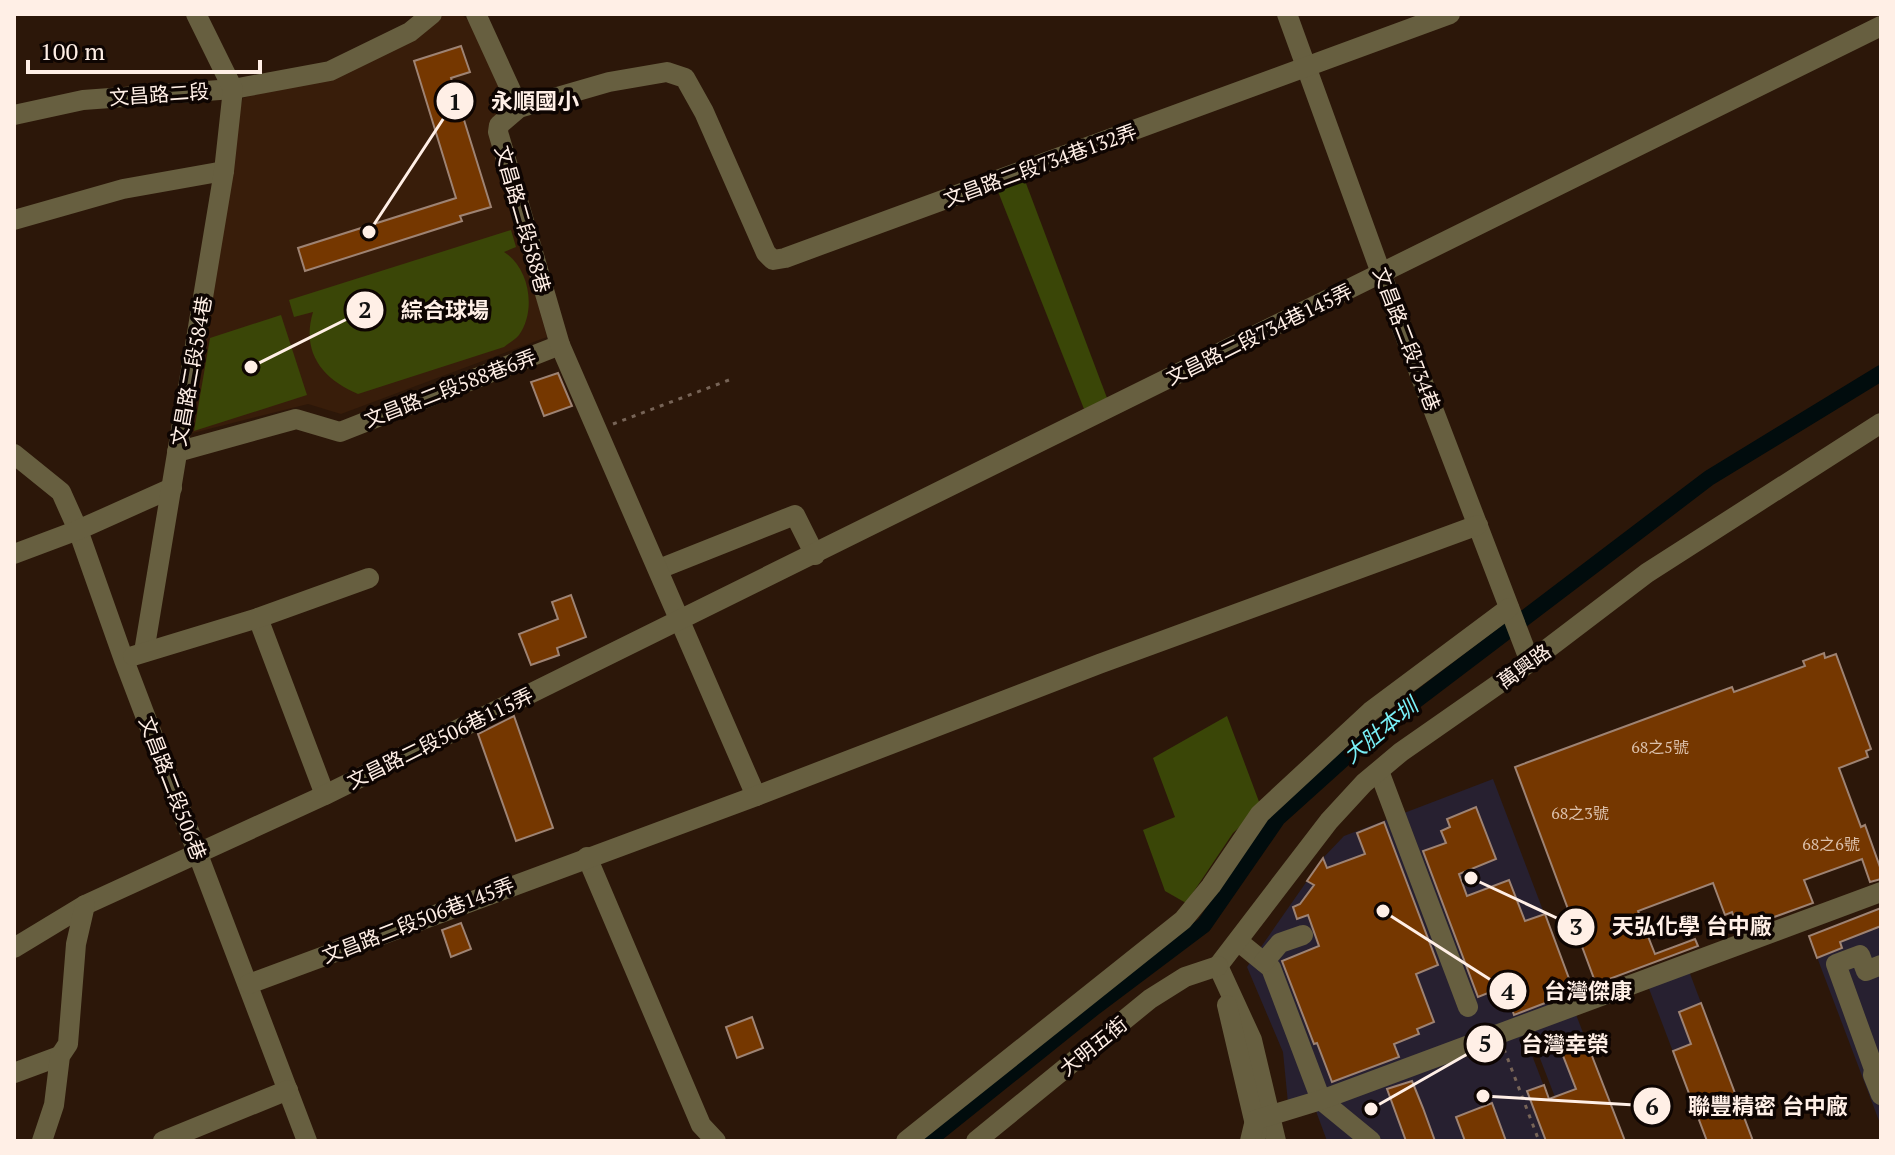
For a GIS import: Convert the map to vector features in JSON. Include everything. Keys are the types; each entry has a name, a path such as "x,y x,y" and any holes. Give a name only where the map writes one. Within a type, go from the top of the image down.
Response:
{"street":[{"path":"196,14 233,89"},
{"name":"文昌路二段","path":"14,115 83,100 233,89 330,71 410,32 432,14"},
{"path":"476,14 519,108"},
{"name":"文昌路二段734巷","path":"1287,14 1381,273 1530,662"},
{"name":"文昌路二段734巷132弄","path":"519,108 623,79 667,72 685,78 704,112 766,253 773,260 1450,14"},
{"name":"文昌路二段734巷145弄","path":"681,621 1881,26"},
{"name":"文昌路二段584巷","path":"144,652 224,171 233,89"},
{"name":"文昌路二段588巷","path":"519,108 499,125 498,132 560,345"},
{"path":"14,220 123,189 224,171"},
{"path":"560,345 756,796"},
{"name":"文昌路二段588巷6弄","path":"177,452 296,419 340,432 560,345"},
{"name":"萬興路","path":"1218,966 1329,821 1379,771 1647,573 1881,423"},
{"name":"文昌路二段506巷","path":"14,454 61,492 78,530 124,660 307,1141"},
{"path":"14,554 78,530 172,488"},
{"path":"659,569 795,515 815,555"},
{"name":"文昌路二段506巷145弄","path":"249,984 1478,525"},
{"path":"124,660 258,618 369,578"},
{"path":"906,1141 1183,920 1211,886 1260,814 1371,711 1509,608"},
{"path":"258,618 325,795"},
{"name":"文昌路二段506巷115弄","path":"14,948 85,905 325,795 681,621"},
{"path":"1379,771 1468,1007"},
{"path":"587,857 701,1125 716,1141"},
{"path":"1250,1141 1263,1117 1321,1100 1881,892"},
{"path":"42,1141 54,1105 60,1056 68,1044 76,944 85,905"},
{"path":"1264,962 1280,943 1303,935"},
{"path":"1239,942 1271,968 1321,1100 1371,1141"},
{"path":"1881,965 1866,971 1860,955 1836,964 1881,1095"},
{"path":"1218,966 1235,1044 1263,1117 1276,1141"},
{"name":"大明五街","path":"976,1141 1150,999 1185,977 1218,966"},
{"path":"14,1073 60,1056"},
{"path":"163,1141 288,1090"},
{"path":"1258,1141 1263,1117"},
{"path":"1263,1117 1291,1141"}],"path":[{"path":"597,430 729,380"},
{"path":"1499,1034 1539,1141"}],"shaded area":[{"path":"444,14 461,14 475,27 509,105 489,127 547,337 341,414 308,404 189,434 234,128 243,98 328,77 381,56"},
{"path":"1493,779 1576,997 1288,1103 1283,1052 1247,967 1323,858 1344,836"},
{"path":"1881,908 1881,1126 1809,936"},
{"path":"1689,971 1753,1141 1707,1141 1648,986"},
{"path":"1575,1012 1625,1141 1572,1141 1529,1030"},
{"path":"1523,1032 1565,1141 1327,1141 1316,1111"}],"green space":[{"path":"1024,178 1107,398 1084,409 997,189"},
{"path":"511,230 516,247 504,252 513,259 524,278 529,302 525,325 518,336 504,347 358,394 325,372 312,352 310,326 313,312 294,317 289,300"},
{"path":"281,315 307,395 194,431 210,338"},
{"path":"1227,716 1261,807 1233,833 1186,903 1165,891 1143,830 1175,817 1153,758"}],"building":[{"path":"461,46 470,72 451,78 491,207 460,216 462,221 305,271 298,248 456,198 414,61"},
{"path":"558,373 572,406 544,416 531,382"},
{"path":"571,595 586,637 557,648 559,655 531,665 519,634 558,619 552,602"},
{"path":"1824,653 1825,658 1836,654 1871,749 1866,751 1868,757 1839,768 1861,827 1865,825 1881,870 1881,879 1870,882 1862,859 1804,880 1813,903 1738,930 1732,912 1725,915 1713,883 1638,911 1655,954 1695,939 1698,946 1596,984 1515,767 1732,687 1734,692 1805,666 1803,661"},
{"path":"514,716 553,828 516,841 478,734"},
{"path":"1476,807 1496,859 1459,874 1467,896 1509,880 1525,921 1545,914 1574,992 1514,1015 1512,1009 1524,1004 1516,982 1478,997 1423,851 1446,843 1441,831 1450,827 1447,819"},
{"path":"1384,822 1438,965 1416,974 1434,1022 1417,1029 1419,1034 1394,1044 1399,1057 1332,1082 1282,961 1319,946 1308,915 1297,919 1293,907 1300,904 1314,885 1307,881 1323,858 1327,868 1365,854 1357,833"},
{"path":"1881,908 1881,926 1840,942 1842,948 1817,958 1809,936"},
{"path":"461,923 471,949 451,957 442,930"},
{"path":"1701,1003 1753,1141 1707,1141 1673,1051 1691,1044 1679,1012"},
{"path":"752,1017 763,1048 737,1058 726,1027"},
{"path":"1585,1038 1625,1141 1546,1141 1527,1091 1544,1085 1549,1099 1576,1089 1560,1048"},
{"path":"1412,1081 1435,1141 1406,1141 1387,1089"},
{"path":"1492,1103 1506,1141 1465,1141 1456,1117"}],"waterway":[{"name":"大肚本圳","path":"928,1141 1095,1007 1204,925 1278,818 1368,737 1709,478 1881,373"}],"place":[{"name":"永順國小","path":"369,232"},
{"name":"綜合球場","path":"251,367"},
{"name":"天弘化學 台中廠","path":"1471,878"},
{"name":"台灣傑康","path":"1383,911"},
{"name":"聯豐精密 台中廠","path":"1483,1096"},
{"name":"台灣幸榮","path":"1371,1109"}]}
